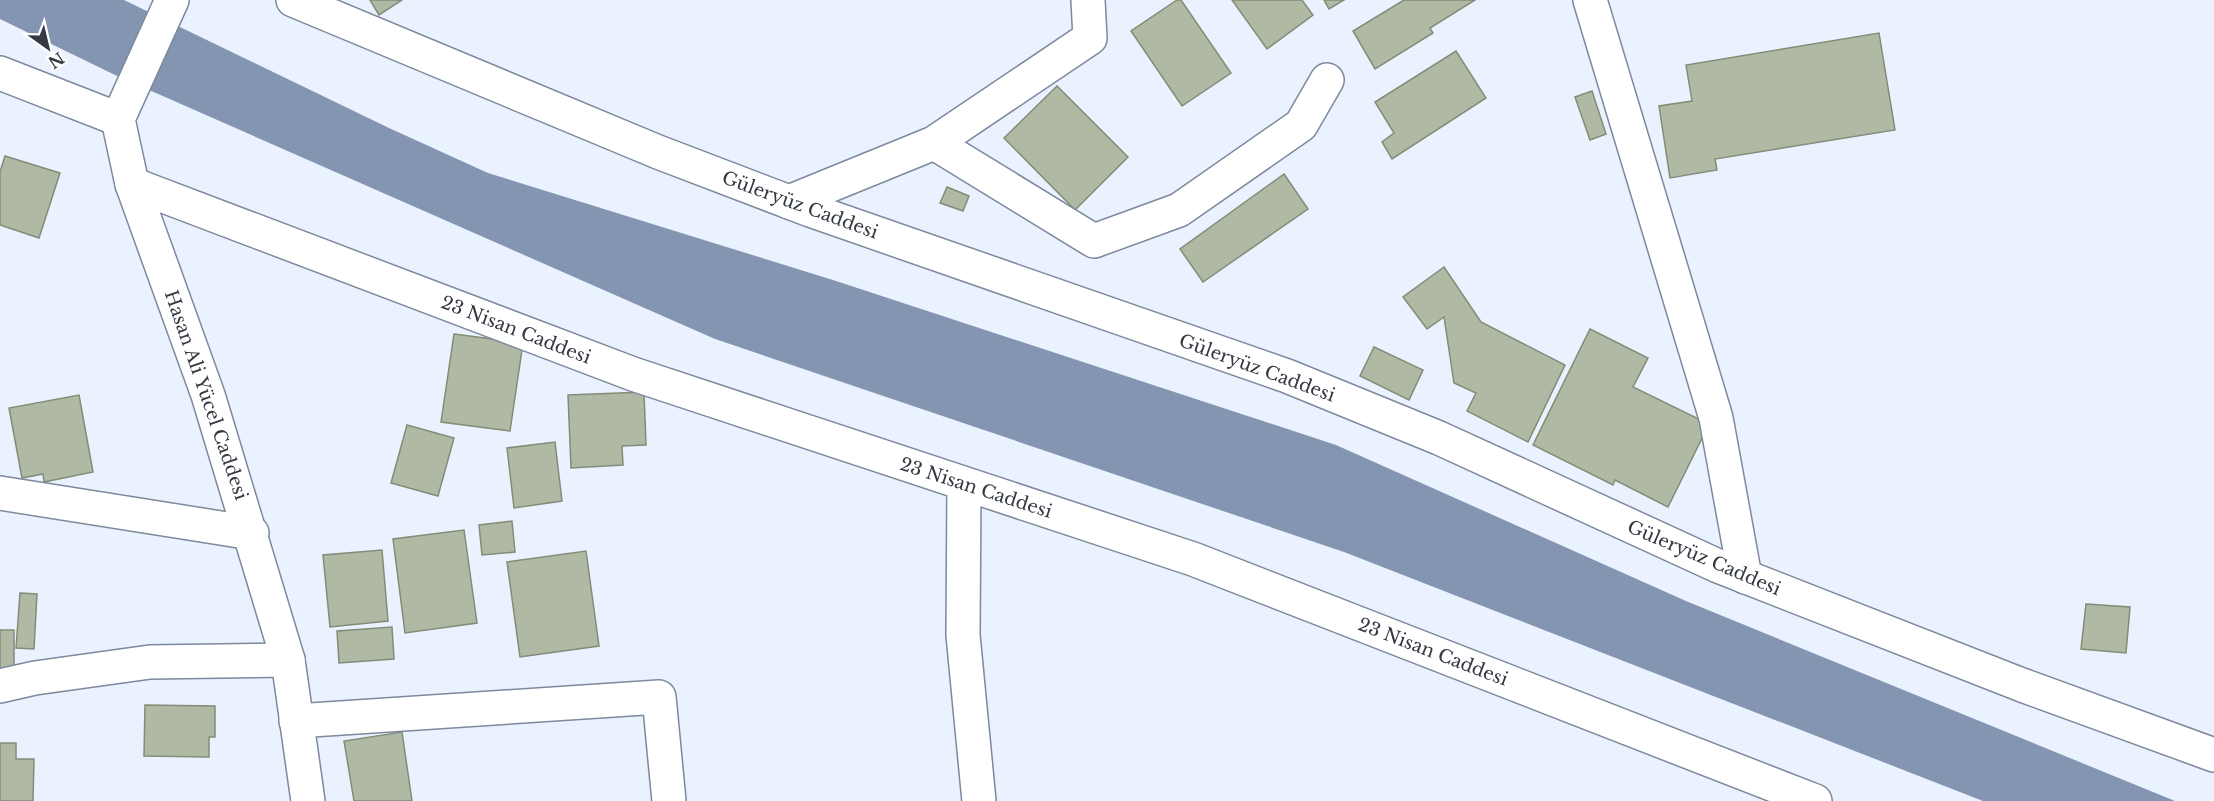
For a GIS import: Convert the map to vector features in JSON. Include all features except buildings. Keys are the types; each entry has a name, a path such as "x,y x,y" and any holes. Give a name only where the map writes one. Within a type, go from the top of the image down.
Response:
{"street":[{"path":"0,73 118,119 172,0"},
{"name":"Güleryüz Caddesi","path":"293,0 658,152 789,202 1287,376 1439,438 1745,577 2022,685 2214,755"},
{"path":"789,202 934,143 1090,38 1088,0"},
{"path":"1590,0 1716,418 1745,577"},
{"path":"934,143 1094,241 1179,210 1301,125 1327,80"},
{"name":"Hasan Ali Yücel Caddesi","path":"118,119 132,184 208,395 252,533 288,660 308,801"},
{"name":"23 Nisan Caddesi","path":"132,184 633,374 1193,559 1815,801"},
{"path":"964,484 963,635 979,801"},
{"path":"0,493 252,533"},
{"path":"0,686 150,662 288,660"},
{"path":"297,721 659,697 669,801"}],"water":[{"path":"0,0 124,0 389,128 488,173 833,280 1336,445 1686,601 2175,801 1983,801 1344,552 715,339 115,75 0,19"}]}
